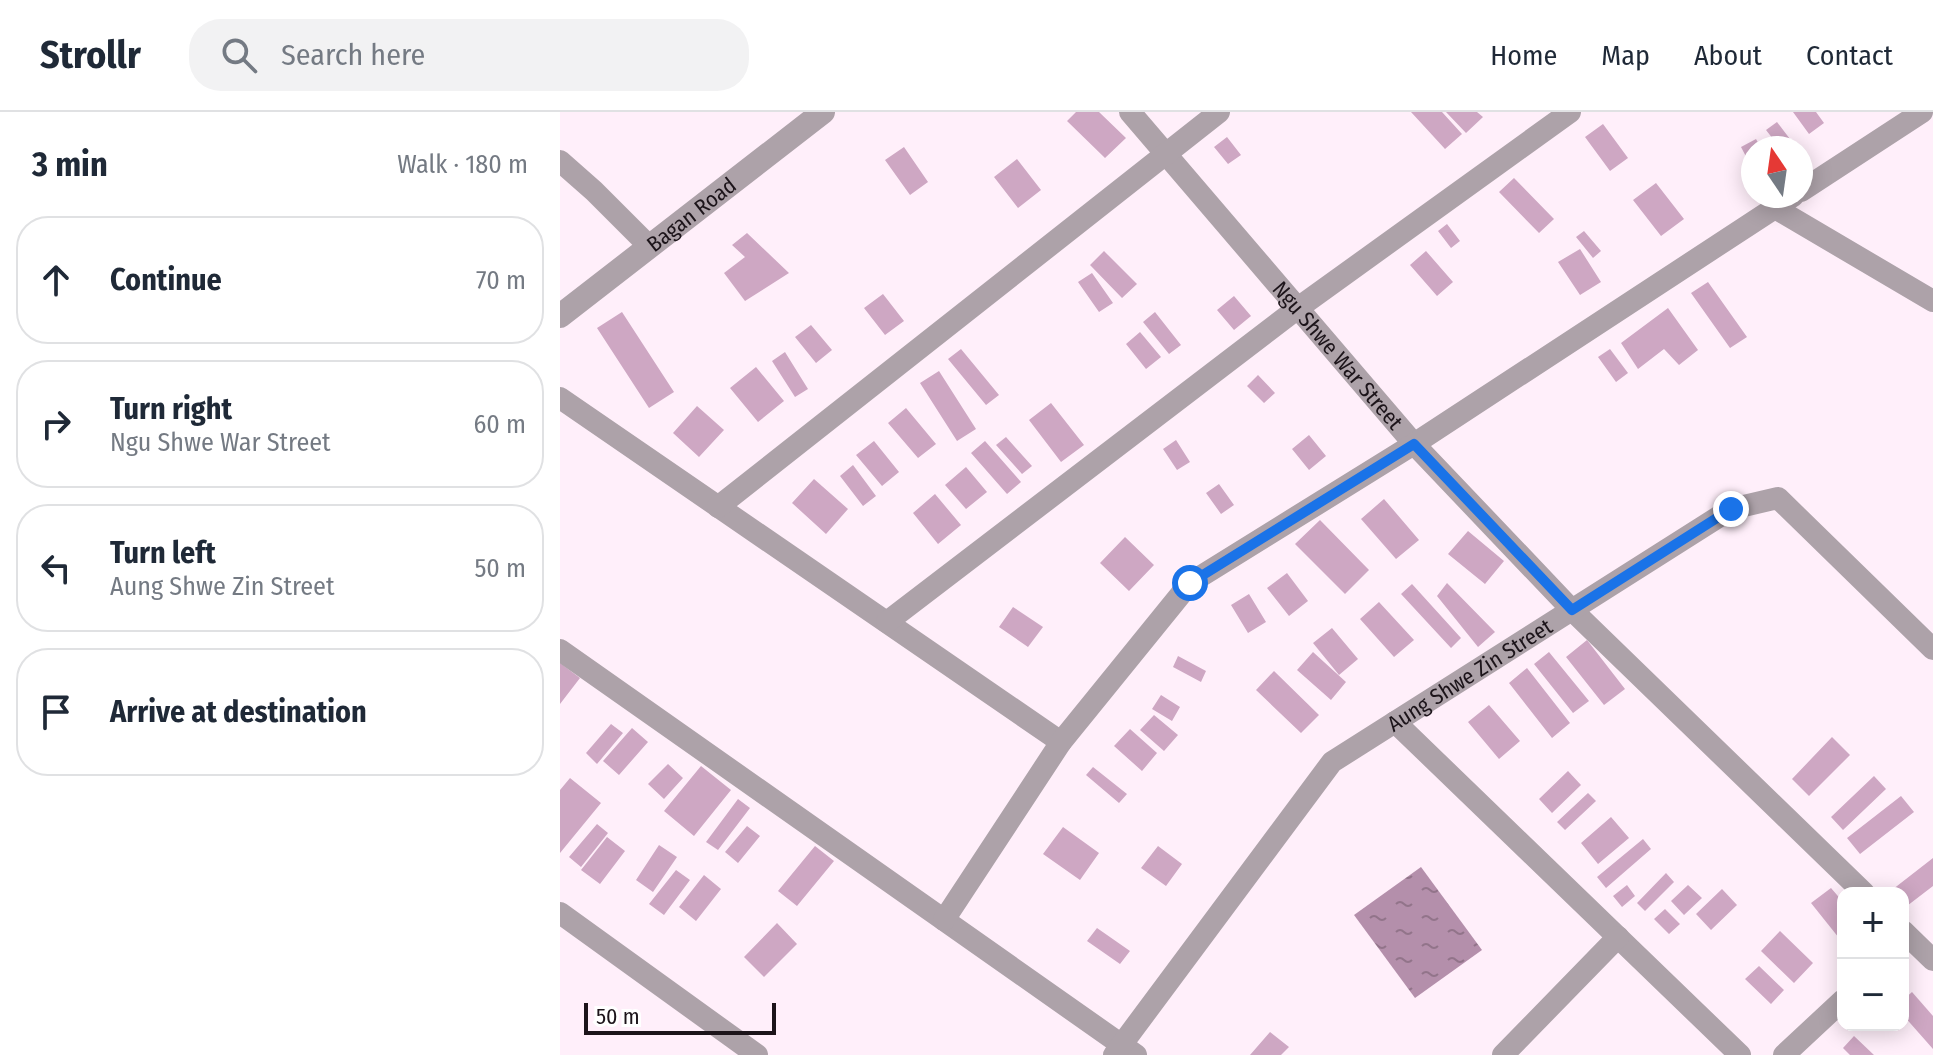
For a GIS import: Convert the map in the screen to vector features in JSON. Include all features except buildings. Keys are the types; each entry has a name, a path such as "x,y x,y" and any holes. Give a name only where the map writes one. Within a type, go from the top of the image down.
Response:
{"street":[{"name":"Bagan Road","path":"560,316 823,112"},
{"name":"Ngu Shwe War Street","path":"1130,112 1414,444 1572,610 1858,887"},
{"path":"718,507 1219,112"},
{"path":"887,622 1298,308 1570,112"},
{"path":"1813,183 1922,112"},
{"path":"560,161 649,246"},
{"path":"944,920 1061,742 1190,583 1414,444 1775,208"},
{"path":"1793,208 1933,301"},
{"path":"560,398 1061,742"},
{"name":"Aung Shwe Zin Street","path":"1124,1052 1332,762 1731,509 1778,498 1931,643"},
{"path":"560,650 944,920 1124,1052"},
{"path":"1395,722 1740,1055"},
{"path":"560,913 757,1055"},
{"path":"1503,1055 1618,937"},
{"path":"1909,940 1933,960"},
{"path":"1784,1055 1837,1006"}],"water":[{"path":"1421,867 1482,950 1415,998 1354,915"}],"route":[{"path":"1190,583 1414,444 1572,610 1731,509"}]}
